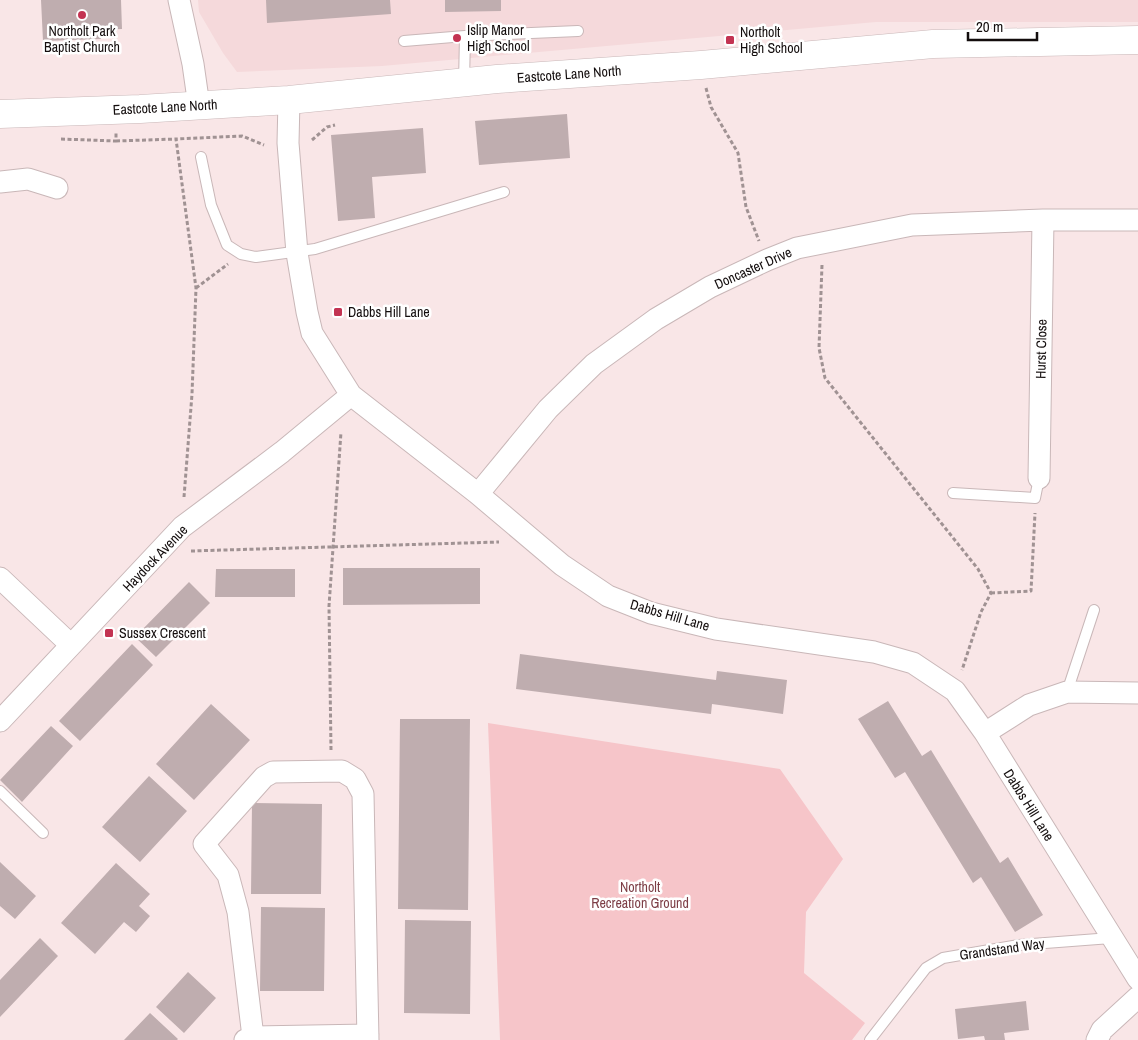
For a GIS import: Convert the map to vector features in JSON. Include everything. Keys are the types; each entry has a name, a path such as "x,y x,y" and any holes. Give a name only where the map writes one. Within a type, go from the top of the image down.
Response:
{"street":[{"path":"179,0 193,64 199,106"},
{"name":"Eastcote Lane North","path":"0,114 199,106 289,100 464,83 700,65 932,44 1138,40"},
{"name":"Dabbs Hill Lane","path":"289,100 288,144 297,253 312,333 351,395 478,494 562,565 608,596 651,613 716,629 874,652 913,663 955,691 985,733 1138,979"},
{"path":"0,182 28,179 57,188"},
{"name":"Doncaster Drive","path":"478,494 548,409 594,364 656,319 710,287 766,260 797,248 912,225 1043,220 1138,220"},
{"name":"Hurst Close","path":"1037,488 1043,220"},
{"name":"Haydock Avenue","path":"0,721 178,531 282,452 351,395"},
{"path":"0,578 71,646"},
{"path":"985,733 1029,705 1067,692 1138,693"},
{"path":"331,771 342,771 355,779 363,794 368,1038 249,1038 238,912 228,875 204,844 264,777 274,772 331,771"},
{"path":"1096,1040 1102,1030 1138,997"}],"lane":[{"path":"404,41 578,31"},
{"path":"464,83 465,36"},
{"path":"201,157 211,205 227,245 241,254 256,257 297,253 504,192"},
{"path":"952,493 1037,488"},
{"path":"1067,692 1094,610"},
{"path":"0,791 43,833"},
{"name":"Grandstand Way","path":"870,1040 926,968 944,958 1018,945 1111,938"}],"path":[{"path":"700,65 711,107 738,153 746,207 766,260"},
{"path":"312,140 326,127 335,124"},
{"path":"116,141 221,135 242,136 264,145"},
{"path":"176,139 196,288 192,394 178,531 191,551 516,541 524,532"},
{"path":"824,242 818,348 825,378 978,569 991,592"},
{"path":"196,288 241,254"},
{"path":"331,771 330,606 332,547 341,427"},
{"path":"991,592 1031,592 1037,488"},
{"path":"955,691 981,612 991,592"}],"shaded area":[{"name":"Islip Manor High School","path":"198,0 1138,0 1138,22 876,22 382,66 237,72 223,53 199,12"}],"green space":[{"name":"Northolt Recreation Ground","path":"488,723 780,769 843,859 806,912 804,973 865,1023 852,1040 500,1040"}],"building":[{"name":"Northolt Park Baptist Church","path":"41,0 121,0 122,29 100,30 101,39 43,41"},
{"path":"266,0 390,0 391,14 267,23"},
{"path":"445,0 501,0 501,11 445,12"},
{"path":"567,114 570,158 479,165 475,121"},
{"path":"423,128 426,173 372,177 375,218 338,221 331,135"},
{"path":"343,568 480,568 480,604 343,605"},
{"path":"216,569 295,569 295,597 215,597"},
{"path":"189,582 210,603 156,657 135,637"},
{"path":"132,644 153,665 80,741 59,721"},
{"path":"520,654 716,680 717,671 787,680 783,714 712,704 711,714 516,689"},
{"path":"888,701 922,756 931,750 1000,863 1008,857 1043,915 1015,932 981,877 973,883 905,772 895,778 858,719"},
{"path":"211,704 250,740 194,800 156,764"},
{"path":"400,719 470,719 468,910 398,909"},
{"path":"51,726 73,746 22,802 0,780"},
{"path":"149,776 187,811 140,862 102,827"},
{"path":"252,803 322,804 321,894 251,894"},
{"path":"0,862 36,896 15,919 0,906"},
{"path":"116,863 150,894 139,906 150,916 136,932 124,922 95,954 61,923"},
{"path":"261,907 325,908 324,991 260,991"},
{"path":"405,920 471,921 470,1014 404,1013"},
{"path":"40,938 58,956 0,1017 0,980"},
{"path":"188,972 216,998 184,1033 156,1007"},
{"path":"1026,1001 1029,1030 1004,1033 1005,1040 985,1040 984,1036 958,1039 955,1009"},
{"path":"150,1013 178,1039 124,1040"}],"place":[{"name":"Northolt Park Baptist Church","path":"82,15"},
{"name":"Islip Manor High School","path":"457,38"},
{"name":"Northolt High School","path":"730,40"},
{"name":"Dabbs Hill Lane","path":"338,312"},
{"name":"Sussex Crescent","path":"109,633"}]}
